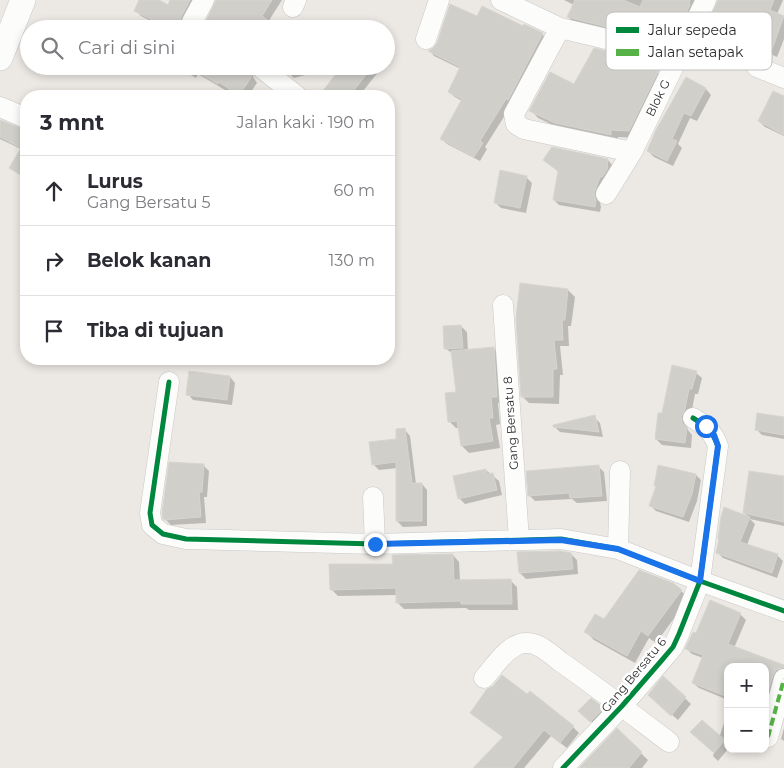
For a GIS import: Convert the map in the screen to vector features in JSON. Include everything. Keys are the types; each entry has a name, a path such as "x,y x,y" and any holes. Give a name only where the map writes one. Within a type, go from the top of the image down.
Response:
{"street":[{"path":"0,58 23,0"},
{"path":"193,20 204,0"},
{"path":"426,39 439,0"},
{"path":"500,0 560,28 606,39"},
{"name":"Blok G","path":"700,12 706,0"},
{"path":"560,28 514,114 516,124 524,129 632,152"},
{"name":"Blok G","path":"606,194 632,152 671,70"},
{"path":"764,70 784,78"},
{"path":"270,75 289,90"},
{"path":"0,107 20,115"},
{"name":"Gang Bersatu 8","path":"503,305 519,540"},
{"path":"169,382 150,513 152,525 163,534 186,539 375,544 561,540 618,549 700,581 784,610"},
{"name":"Gang Bersatu 6","path":"563,768 622,706 673,647 700,581 718,446 710,430 693,418"},
{"path":"618,549 620,471"},
{"path":"373,497 375,544"},
{"path":"484,678 509,650 518,644 528,643 540,647 669,742"},
{"path":"769,733 784,679"}],"building":[{"path":"139,0 159,0 168,5 170,0 190,0 180,20 152,20 134,11"},
{"path":"216,0 272,0 262,16 268,20 206,20"},
{"path":"575,0 623,0 640,7 643,0 690,0 687,12 606,12 606,27 567,17"},
{"path":"718,0 774,0 770,10 784,16 772,49 772,12 713,12"},
{"path":"450,4 477,16 482,6 523,26 524,24 543,33 508,100 506,99 480,141 483,143 474,157 440,139 462,99 448,92 460,67 428,51 437,43"},
{"path":"594,48 606,51 606,70 659,70 629,131 611,130 611,135 555,123 529,111 550,72 574,84"},
{"path":"202,75 252,76 243,90 230,90 219,82 218,84"},
{"path":"335,75 366,75 354,90 324,90"},
{"path":"686,77 706,88 691,116 684,113 672,139 677,141 667,161 647,151 656,130"},
{"path":"773,91 784,96 784,135 758,121"},
{"path":"0,120 20,128 20,147 0,137"},
{"path":"552,147 608,159 607,170 600,177 594,193 595,207 553,200 558,171 543,160"},
{"path":"20,150 20,174 9,168"},
{"path":"500,170 527,176 520,208 494,203"},
{"path":"520,283 568,289 565,320 562,320 563,340 554,340 557,369 553,369 553,397 521,397 516,318"},
{"path":"461,325 463,348 444,349 443,326"},
{"path":"494,347 497,397 491,397 493,418 489,418 493,441 461,446 457,421 448,422 445,393 456,392 451,351"},
{"path":"672,365 697,371 692,389 689,389 685,409 681,417 682,423 687,428 685,443 655,439 658,413 662,413"},
{"path":"189,371 230,376 227,400 186,395"},
{"path":"757,413 784,417 784,435 755,430"},
{"path":"595,415 599,432 553,427 553,425"},
{"path":"405,428 412,483 422,483 422,521 396,521 396,462 372,465 369,442 396,439 396,429"},
{"path":"169,462 204,464 202,492 199,492 201,517 163,519 162,513"},
{"path":"599,465 602,496 570,498 569,493 528,496 526,471"},
{"path":"658,465 696,474 692,494 683,517 649,506 656,486 654,486"},
{"path":"486,469 487,474 493,473 497,490 458,499 453,476"},
{"path":"749,471 784,476 784,522 743,513"},
{"path":"724,507 750,517 740,542 778,554 772,573 716,553"},
{"path":"560,551 571,553 573,569 519,573 517,552"},
{"path":"453,554 454,580 511,579 512,604 461,604 461,601 396,603 396,588 330,590 329,564 393,564 392,555"},
{"path":"639,570 673,583 682,590 648,636 641,631 627,656 584,632 595,614 604,619"},
{"path":"710,600 741,613 728,644 784,665 784,667 776,670 769,688 769,663 724,663 724,695 692,683 703,655 685,649 693,632 696,633"},
{"path":"502,675 527,694 530,691 574,726 560,743 544,730 513,768 473,768 503,737 470,713 487,689 493,686"},
{"path":"663,676 686,697 671,716 648,695"},
{"path":"591,698 604,708 590,722 578,711"},
{"path":"702,720 724,741 714,753 690,732"},
{"path":"617,728 642,752 629,768 579,768"}],"marked path":[{"path":"769,733 784,679"}],"cycle path":[{"path":"169,382 150,513 152,525 163,534 186,539 375,544 561,539 618,549 784,611"},
{"path":"563,768 622,706 673,647 700,581 718,446 708,430 693,418"}],"route":[{"path":"375,544 561,540 618,549 700,581 718,446 714,435 706,426"}]}
